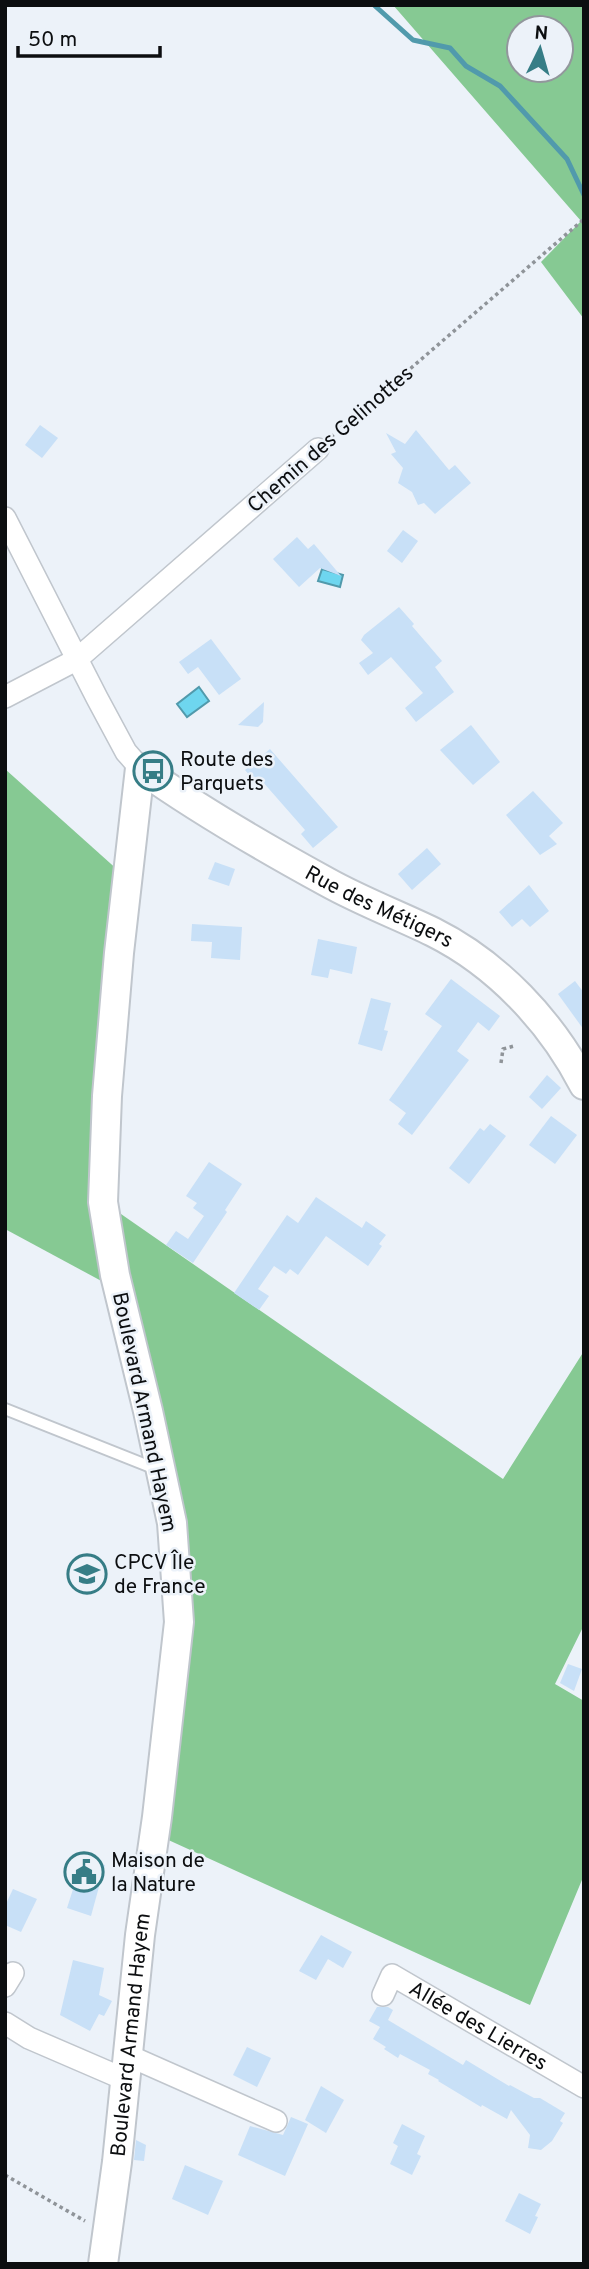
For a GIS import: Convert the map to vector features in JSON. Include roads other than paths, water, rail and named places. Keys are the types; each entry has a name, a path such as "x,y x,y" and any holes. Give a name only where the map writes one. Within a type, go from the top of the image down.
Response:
{"main road":[{"name":"Rue des Métigers","path":"140,768 328,883 435,933 468,953 501,978 529,1005 583,1079"},
{"name":"Boulevard Armand Hayem","path":"103,2264 117,2162 139,1936 157,1816 179,1622 172,1523 115,1275 103,1202 108,1083 119,953 140,768"}],"street":[{"name":"Chemin des Gelinottes","path":"5,697 76,660 318,449"},
{"path":"5,518 76,660 126,752 140,768"},
{"name":"Allée des Lierres","path":"383,1995 393,1975 584,2087"},
{"path":"5,2023 29,2038 125,2067 276,2121"}],"lane":[{"path":"5,1409 162,1471"}],"water":[{"path":"322,569 343,575 340,587 318,581"},
{"path":"199,687 209,701 187,717 177,704"}],"waterway":[{"path":"374,5 413,40 450,48 466,66 500,86 567,159 584,195"}],"place":[{"name":"Route des Parquets","path":"153,771"},
{"name":"CPCV Île de France","path":"87,1574"},
{"name":"Maison de la Nature","path":"84,1872"}]}
